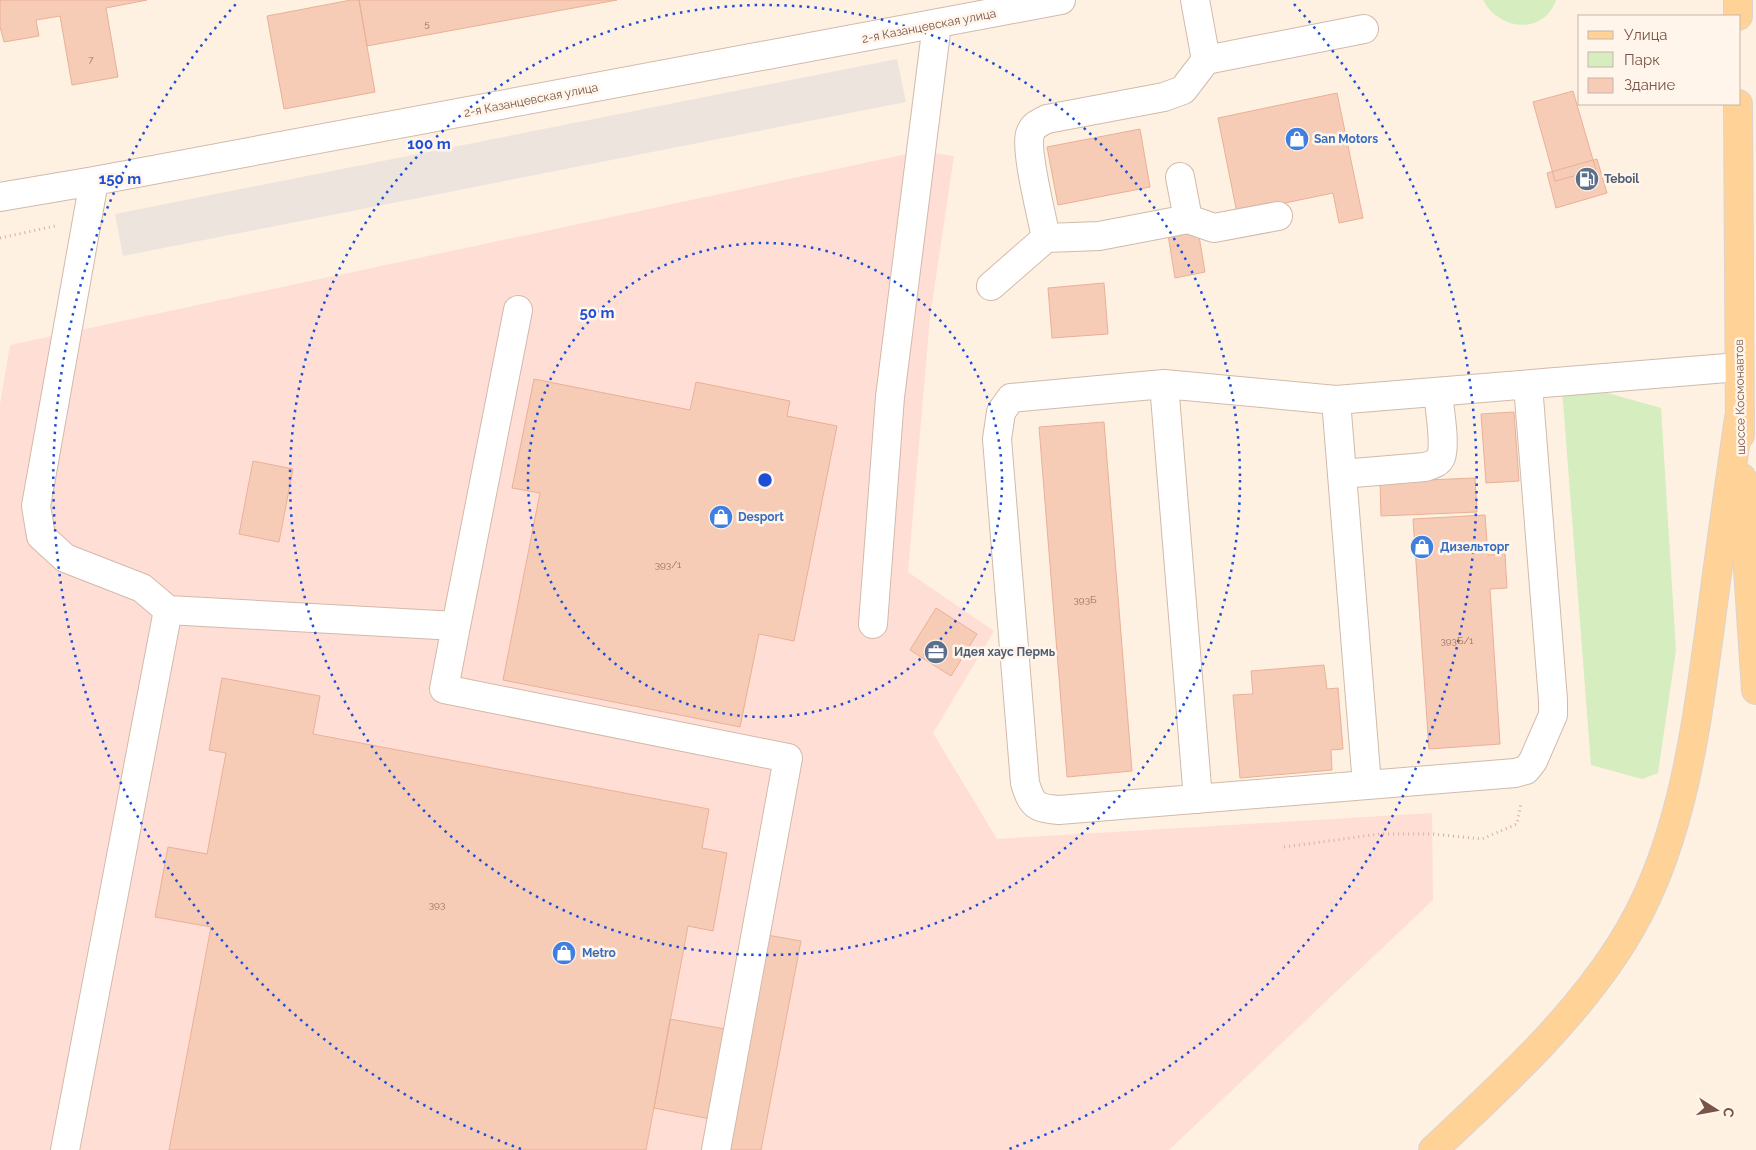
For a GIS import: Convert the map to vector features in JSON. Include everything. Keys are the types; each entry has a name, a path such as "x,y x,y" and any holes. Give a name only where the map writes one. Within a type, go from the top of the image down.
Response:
{"main road":[{"path":"1738,0 1738,15"},
{"name":"шоссе Космонавтов","path":"1738,105 1739,418 1756,690"},
{"path":"1434,1150 1518,1070 1581,998 1620,946 1651,887 1675,817 1697,722 1739,418"}],"street":[{"name":"2-я Казанцевская улица","path":"0,197 94,181 948,15 1061,0"},
{"path":"1195,0 1206,60"},
{"path":"1731,0 1734,15"},
{"path":"873,624 890,398 948,15"},
{"path":"1046,238 1030,153 1030,135 1035,125 1047,119 1164,97 1183,90 1206,60 1364,29"},
{"path":"1180,177 1188,219"},
{"path":"94,181 36,506 41,536 66,558 142,588 168,610 456,626"},
{"path":"991,286 1046,238 1099,236 1188,219 1214,228 1278,216"},
{"path":"518,310 444,689 788,758 716,1150"},
{"path":"1528,384 1554,700 1553,715 1548,729 1533,761 1526,770 1516,773 1060,810 1041,809 1030,800 1025,782 1023,763 998,439 1001,412 1011,398 1164,384 1336,400 1438,392 1528,384 1739,367"},
{"path":"1164,384 1198,799"},
{"path":"1342,474 1425,467 1435,464 1441,458 1442,448 1438,392"},
{"path":"1336,400 1367,785"},
{"path":"64,1150 168,610"}],"path":[{"path":"0,238 88,219"},
{"path":"1284,847 1380,834 1432,834 1482,839 1517,824 1526,770"}],"shaded area":[{"path":"897,59 906,102 123,256 115,214"},
{"path":"921,151 954,156 930,317 908,572 994,631 933,733 997,839 1432,813 1433,900 1169,1150 0,1150 0,404 10,345"}],"green space":[{"path":"1483,0 1556,0 1550,12 1542,19 1532,24 1521,25 1499,18"},
{"path":"1586,387 1661,408 1676,650 1658,773 1642,779 1591,765 1562,389"}],"building":[{"path":"0,0 147,0 106,8 118,77 72,85 60,16 36,20 39,36 4,42 0,27"},
{"path":"359,0 375,92 284,109 267,16"},
{"path":"359,0 617,0 367,46"},
{"path":"1573,91 1596,170 1555,181 1533,102"},
{"path":"1337,93 1363,218 1339,223 1333,193 1237,213 1218,118"},
{"path":"1140,129 1150,187 1058,205 1047,147"},
{"path":"1597,159 1607,193 1556,208 1547,173"},
{"path":"1198,230 1205,272 1175,278 1168,235"},
{"path":"1104,283 1108,334 1052,338 1048,288"},
{"path":"534,379 690,410 696,382 790,401 787,416 837,426 794,641 759,634 740,727 503,680 540,493 512,488"},
{"path":"1514,412 1519,481 1486,483 1481,414"},
{"path":"1104,422 1132,771 1067,777 1039,427"},
{"path":"253,461 293,469 279,542 239,534"},
{"path":"1475,478 1477,512 1381,516 1380,482"},
{"path":"1485,515 1488,555 1505,554 1507,588 1490,589 1500,744 1429,749 1413,519"},
{"path":"936,608 977,634 951,676 910,650"},
{"path":"1324,665 1327,689 1338,688 1343,749 1331,750 1332,770 1240,778 1233,695 1253,694 1251,671"},
{"path":"222,678 320,696 313,734 709,809 702,848 727,853 713,931 688,926 646,1150 169,1150 211,927 155,917 168,847 207,854 226,753 209,750"},
{"path":"744,931 801,941 761,1150 704,1150 710,1119 654,1108 670,1019 725,1029"}],"place":[{"name":"San Motors","path":"1297,139"},
{"name":"Teboil","path":"1587,179"},
{"name":"Desport","path":"721,517"},
{"name":"Дизельторг","path":"1422,547"},
{"name":"Идея хаус Пермь","path":"936,652"},
{"name":"Metro","path":"564,953"}]}
